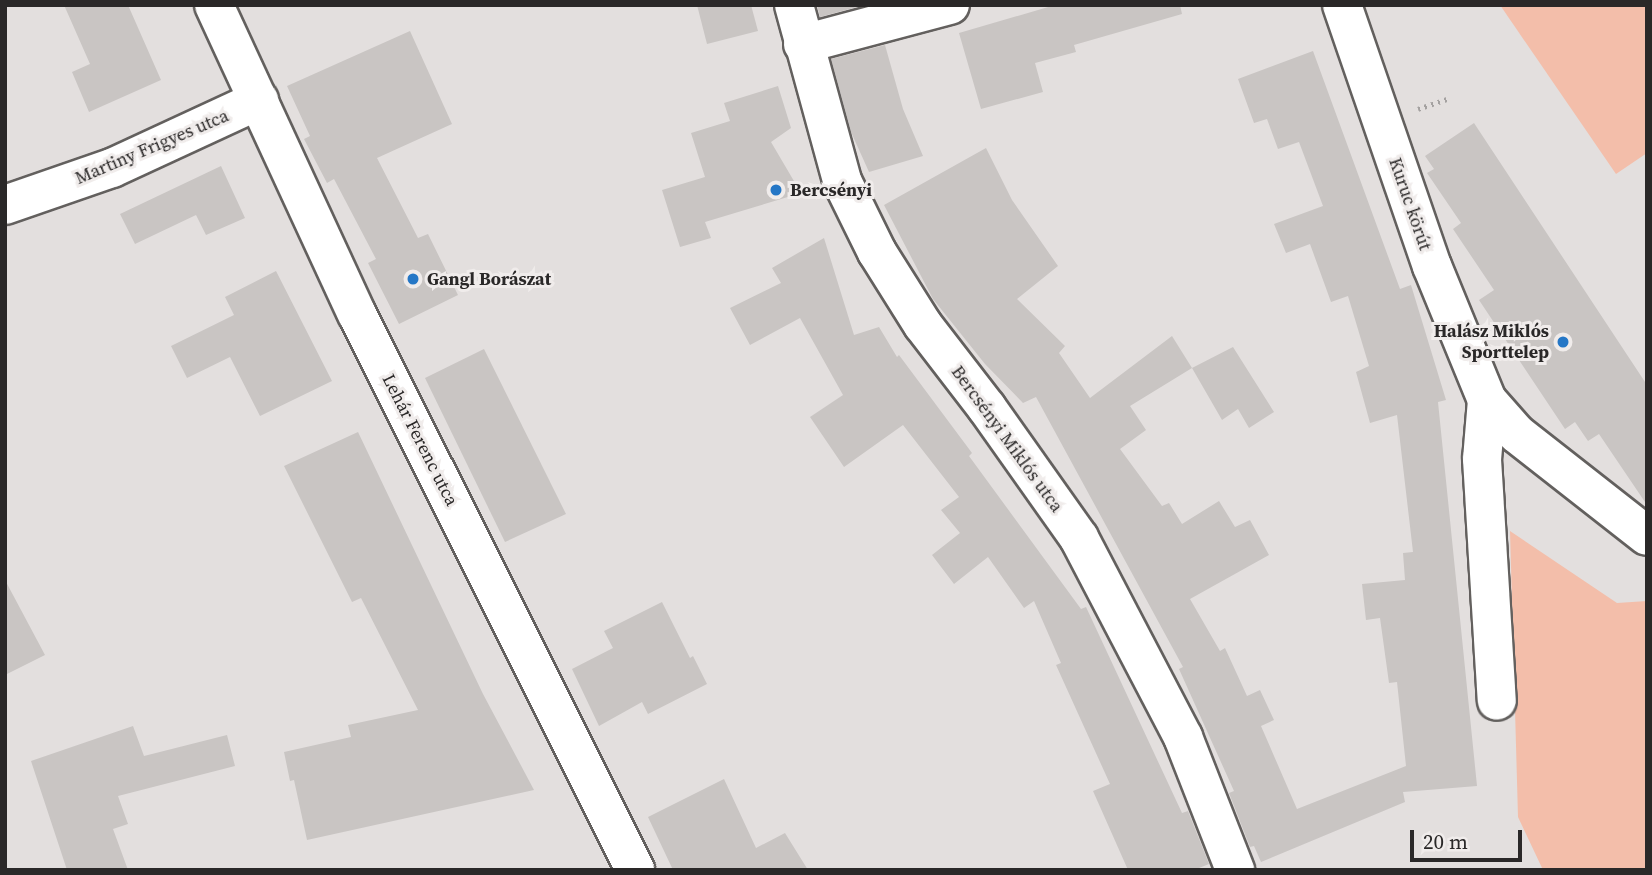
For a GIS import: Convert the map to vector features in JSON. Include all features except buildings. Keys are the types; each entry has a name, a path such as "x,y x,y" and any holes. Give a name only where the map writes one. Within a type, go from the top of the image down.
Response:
{"street":[{"name":"Lehár Ferenc utca","path":"214,5 357,314 635,870"},
{"name":"Bercsényi Miklós utca","path":"794,5 842,181 877,252 923,325 987,408 1079,538 1183,737 1235,870"},
{"path":"803,44 950,5"},
{"name":"Kuruc körút","path":"1342,5 1432,266 1487,400 1517,434 1647,536"},
{"name":"Martiny Frigyes utca","path":"5,205 112,168 259,100"},
{"name":"Kuruc körút","path":"1487,400 1482,459 1497,701"}],"shaded area":[{"path":"1500,5 1647,5 1647,153 1616,174"},
{"path":"1510,531 1617,603 1647,601 1647,870 1543,870 1518,817"}],"place":[{"name":"Bercsényi","path":"776,190"},
{"name":"Gangl Borászat","path":"413,279"},
{"name":"Halász Miklós Sporttelep","path":"1563,342"}]}
